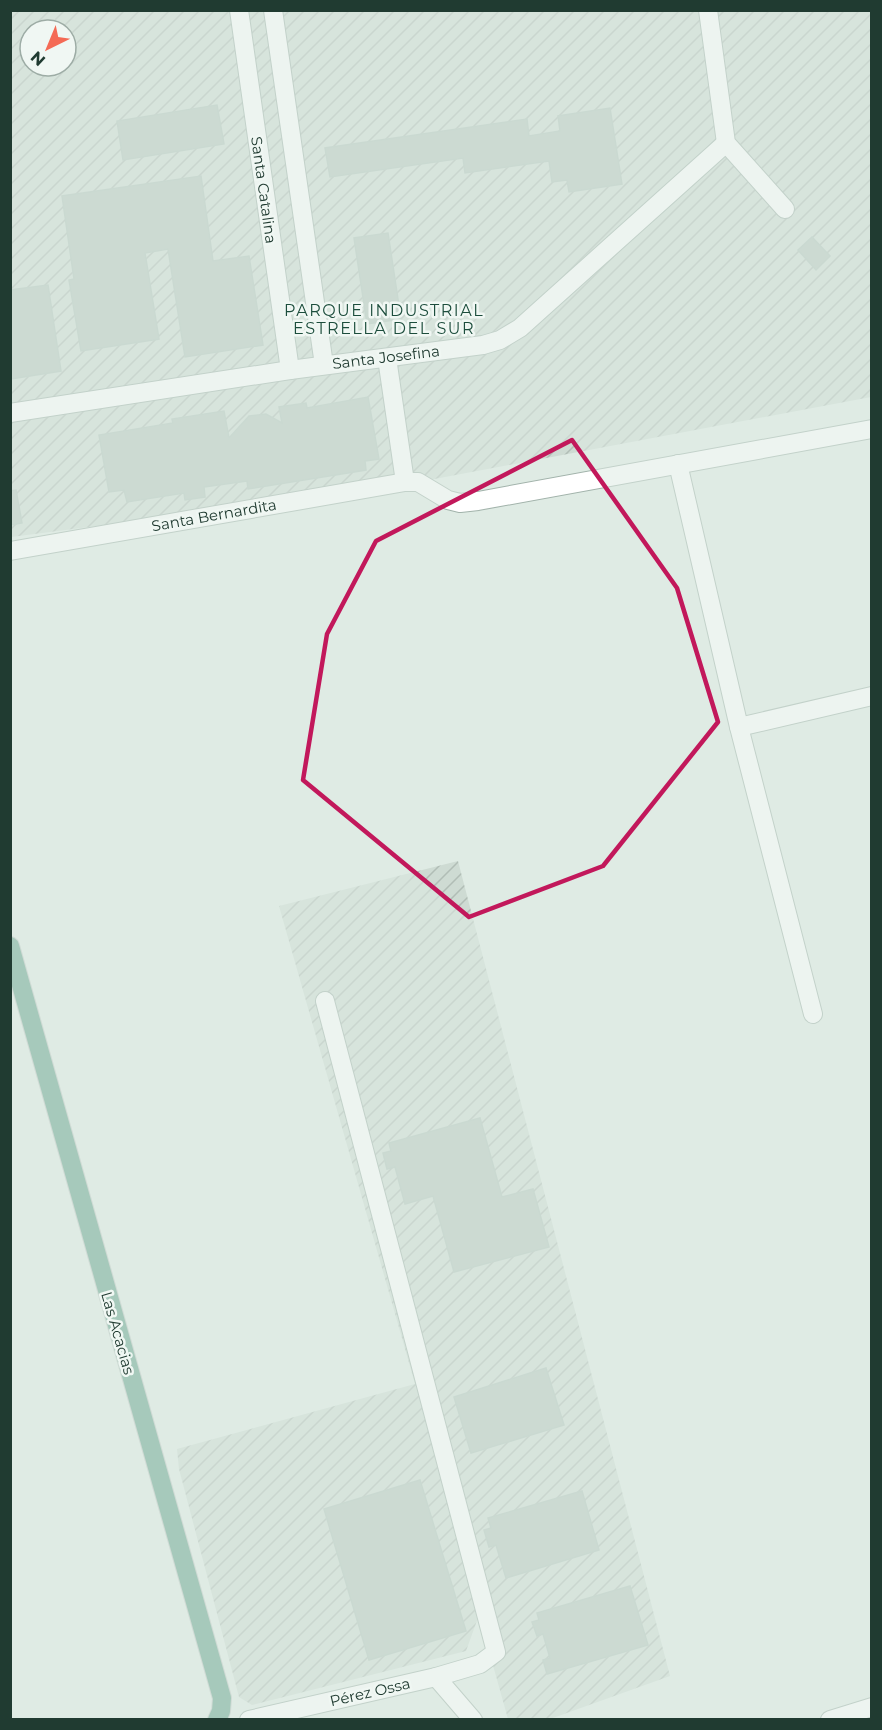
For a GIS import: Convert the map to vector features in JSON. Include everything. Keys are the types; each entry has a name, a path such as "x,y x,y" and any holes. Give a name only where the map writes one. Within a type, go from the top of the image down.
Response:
{"main road":[{"name":"Las Acacias","path":"10,946 222,1698 221,1711 217,1719"}],"street":[{"name":"Santa Catalina","path":"239,10 290,370"},
{"path":"273,10 324,365"},
{"path":"708,10 726,143 785,209"},
{"name":"Santa Josefina","path":"10,413 324,365 483,345 500,340 510,335 726,143"},
{"path":"387,358 412,482 448,500 460,503 872,429"},
{"path":"678,464 739,727 813,1014"},
{"name":"Santa Bernardita","path":"10,551 412,482"},
{"path":"739,727 872,696"},
{"name":"Pérez Ossa","path":"249,1719 436,1677 480,1665 496,1652 325,1001"},
{"path":"436,1677 473,1719"},
{"path":"830,1719 872,1707"}],"highlighted area":[{"path":"572,440 677,588 718,722 603,866 469,917 303,780 327,634 376,541"}],"shaded area":[{"path":"10,11 871,11 871,397 376,490 11,537"},
{"path":"458,861 670,1676 550,1719 508,1719 479,1615 466,1651 252,1705 239,1697 179,1469 177,1449 415,1384 279,906"}],"building":[{"path":"217,105 224,144 123,160 117,121"},
{"path":"610,108 622,184 569,192 567,180 552,182 549,161 465,173 463,158 330,177 325,148 527,119 529,136 560,131 558,116"},
{"path":"201,176 213,261 249,256 263,345 185,357 168,249 145,253 159,339 81,351 69,280 74,279 62,196"},
{"path":"388,233 401,319 367,324 354,238"},
{"path":"812,237 830,256 816,270 798,250"},
{"path":"48,285 61,371 10,379 10,290"},
{"path":"368,397 379,459 365,461 366,470 248,489 247,481 204,487 205,497 185,500 184,493 127,502 124,490 109,492 99,435 173,423 172,419 224,411 229,438 249,416 266,414 282,423 279,407 306,403 307,408"},
{"path":"16,490 22,523 10,525 10,491"},
{"path":"480,1118 502,1197 533,1189 549,1247 454,1272 433,1196 405,1204 395,1167 387,1169 383,1153 391,1151 389,1143"},
{"path":"546,1368 564,1425 471,1453 454,1397"},
{"path":"420,1480 466,1631 369,1660 324,1509"},
{"path":"582,1491 599,1550 506,1578 496,1545 489,1547 484,1530 491,1528 488,1518"},
{"path":"630,1586 648,1645 547,1674 543,1660 550,1658 543,1634 537,1636 532,1622 539,1620 537,1613"}],"district":[{"name":"PARQUE INDUSTRIAL ESTRELLA DEL SUR","path":"384,319"}]}
